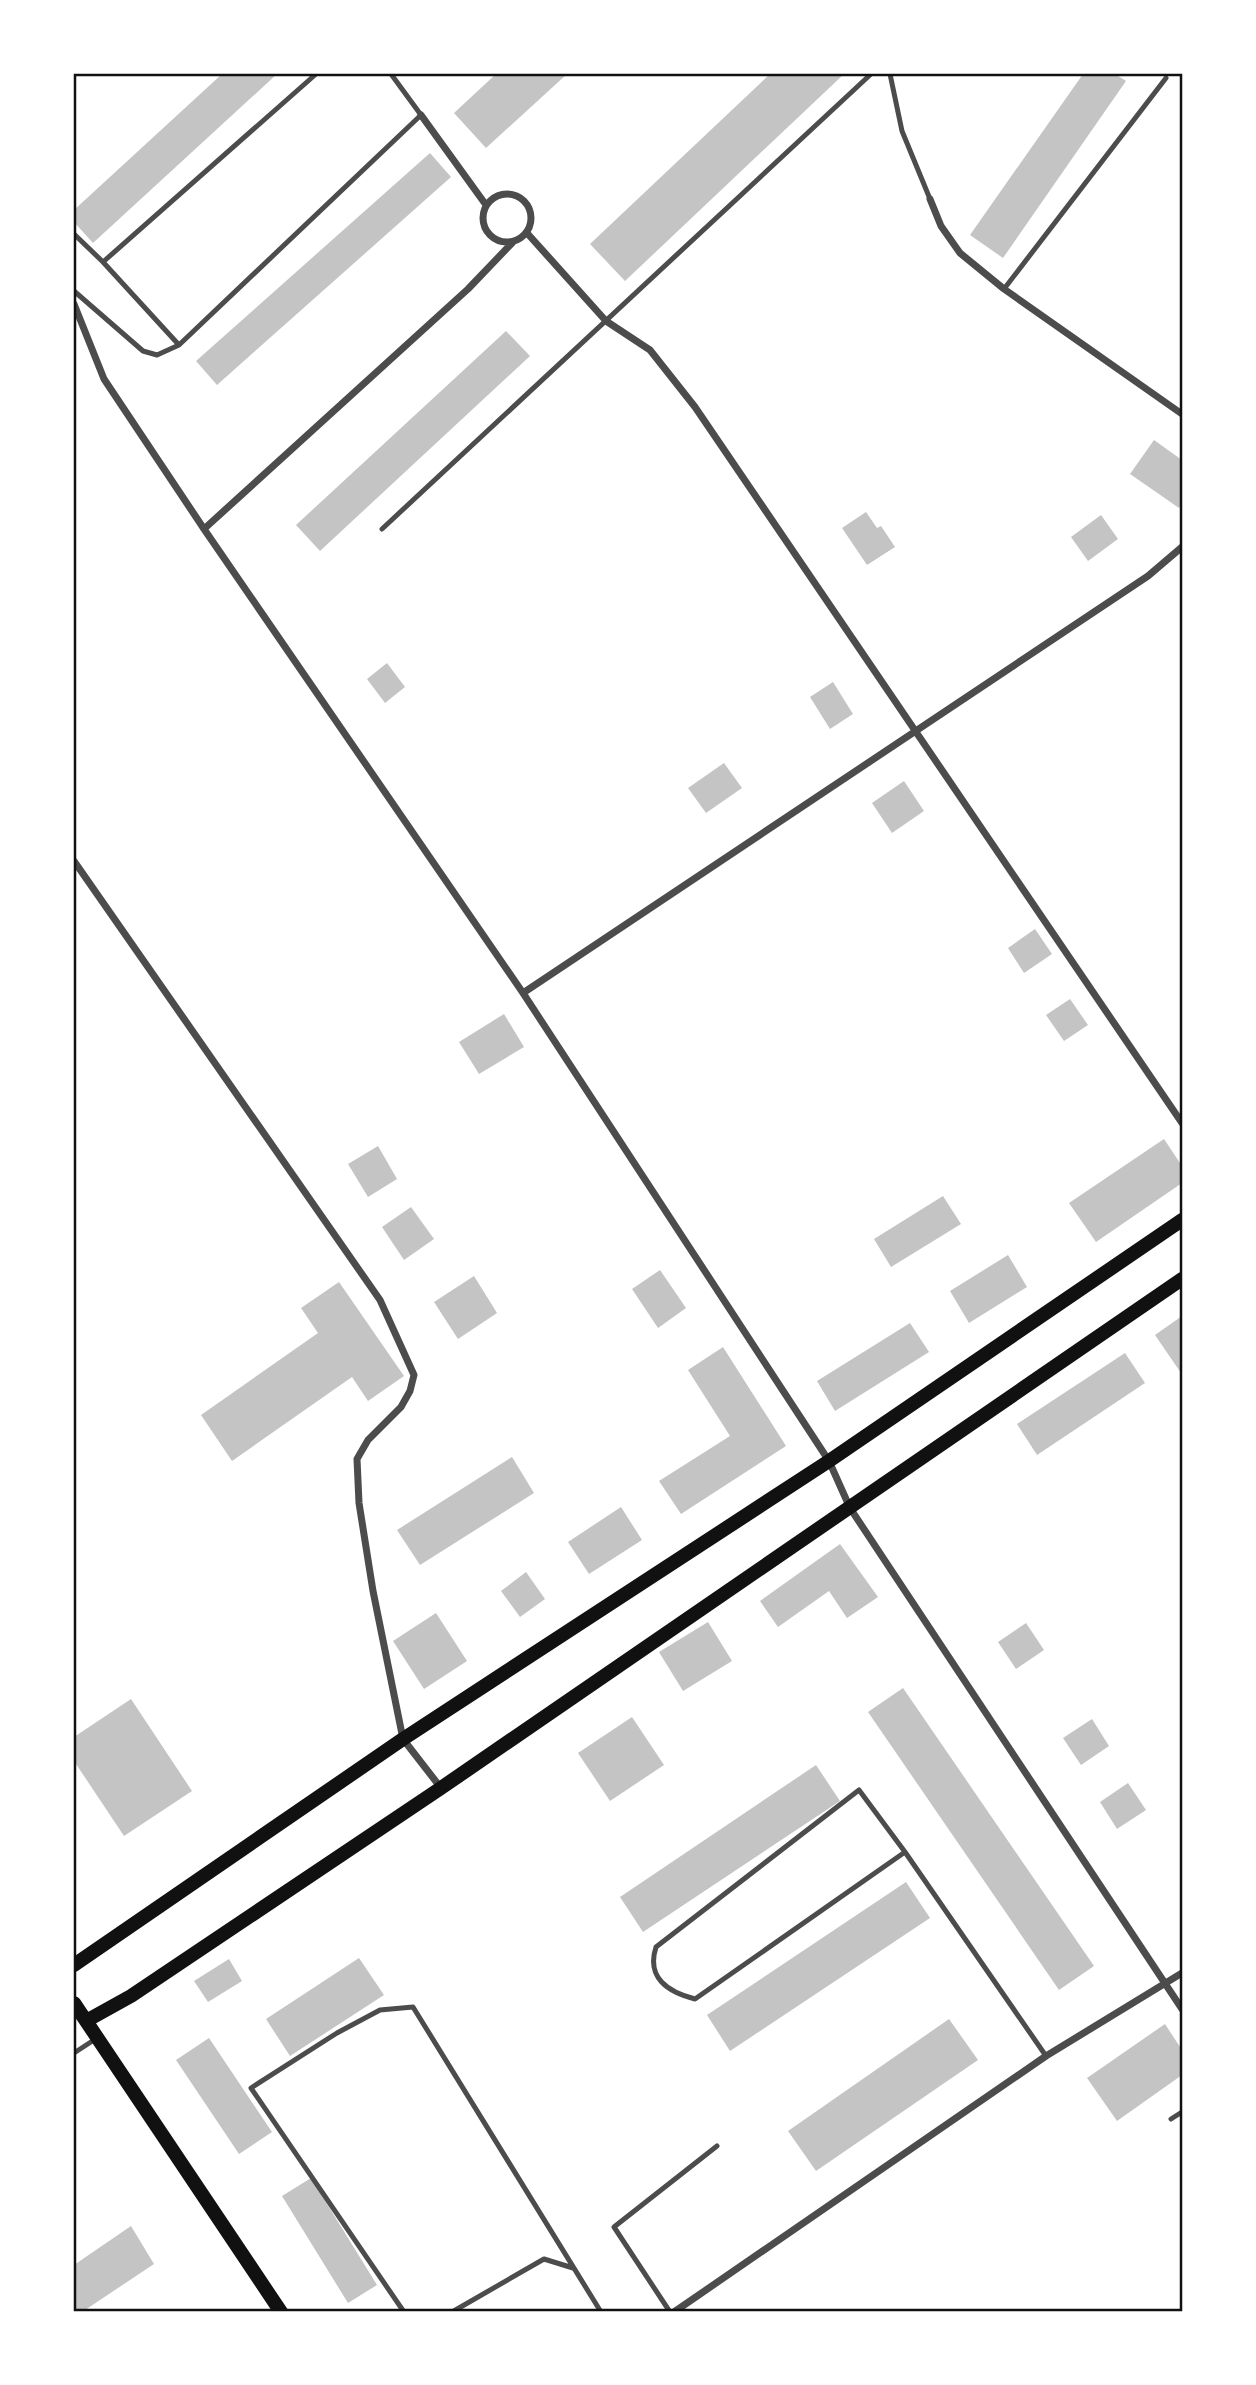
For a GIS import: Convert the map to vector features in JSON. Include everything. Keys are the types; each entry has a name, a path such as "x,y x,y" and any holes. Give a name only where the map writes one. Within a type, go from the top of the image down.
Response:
{"main road":[{"path":"74,1965 403,1739 829,1461 1182,1220"},
{"path":"86,2021 131,1996 441,1788 1182,1279"},
{"path":"74,2003 281,2312"}],"street":[{"path":"421,116 486,205"},
{"path":"204,529 458,299 513,242 527,233 531,220 529,208 521,198 509,194 495,196 486,205 482,216 485,228 496,240 513,242"},
{"path":"930,199 941,226 960,253 1004,289 1182,414"},
{"path":"527,233 606,321 650,350 695,407 1182,1123"},
{"path":"74,304 104,379 523,993 829,1461 850,1508 1182,2009"},
{"path":"523,993 1148,576 1182,547"},
{"path":"74,861 380,1300 414,1374 411,1391 401,1407 368,1440 357,1459 359,1503 403,1739 441,1788"},
{"path":"672,2312 1046,2056 1182,1973"}],"lane":[{"path":"103,262 316,74"},
{"path":"74,291 143,351 157,355 179,345 421,116 391,74"},
{"path":"382,529 871,74"},
{"path":"890,74 902,131 930,199"},
{"path":"1004,289 1166,78"},
{"path":"74,234 179,345"},
{"path":"905,1852 695,1999 674,1993 658,1978 652,1961 656,1947 859,1790 905,1852 1046,2056"},
{"path":"404,2312 251,2088 337,2033 380,2010 413,2007 601,2312"},
{"path":"74,2053 97,2038"},
{"path":"1171,2119 1182,2112"},
{"path":"672,2312 614,2227 717,2146"},
{"path":"452,2312 544,2259 573,2268"}],"building":[{"path":"222,74 277,74 93,243 74,222 74,210"},
{"path":"496,74 567,74 486,148 454,113"},
{"path":"770,74 844,74 625,281 590,244"},
{"path":"1083,74 1115,74 1126,81 1003,258 970,235"},
{"path":"430,153 451,177 217,385 196,361"},
{"path":"506,331 530,356 320,551 296,525"},
{"path":"1154,440 1182,460 1182,503 1179,508 1130,474"},
{"path":"866,512 877,528 881,526 895,547 867,565 842,528"},
{"path":"1101,515 1118,539 1088,561 1071,537"},
{"path":"387,663 405,687 385,703 367,679"},
{"path":"833,682 853,714 830,729 810,697"},
{"path":"724,763 742,788 706,813 688,788"},
{"path":"904,781 924,811 892,833 872,803"},
{"path":"1035,929 1052,954 1024,973 1008,948"},
{"path":"1070,999 1088,1025 1064,1041 1046,1015"},
{"path":"504,1014 524,1047 479,1074 459,1042"},
{"path":"1164,1139 1182,1166 1182,1183 1096,1242 1069,1203"},
{"path":"378,1146 397,1179 368,1197 348,1164"},
{"path":"943,1196 961,1224 891,1267 874,1239"},
{"path":"411,1207 434,1239 404,1260 382,1227"},
{"path":"1008,1255 1027,1287 969,1323 950,1291"},
{"path":"660,1270 686,1308 658,1328 632,1289"},
{"path":"474,1276 497,1313 458,1339 434,1302"},
{"path":"339,1282 404,1376 368,1401 352,1377 232,1461 201,1415 318,1333 301,1308"},
{"path":"1182,1316 1182,1371 1181,1373 1155,1335"},
{"path":"910,1323 929,1352 835,1411 817,1381"},
{"path":"723,1347 786,1446 681,1514 659,1481 730,1436 688,1370"},
{"path":"1125,1353 1145,1383 1037,1455 1017,1424"},
{"path":"512,1457 534,1493 420,1565 397,1530"},
{"path":"621,1507 642,1540 589,1574 568,1542"},
{"path":"840,1544 878,1597 847,1618 829,1591 778,1627 760,1601"},
{"path":"526,1572 545,1599 520,1617 501,1591"},
{"path":"436,1613 467,1661 424,1689 393,1641"},
{"path":"708,1622 732,1661 683,1691 659,1652"},
{"path":"1026,1623 1044,1650 1016,1669 998,1642"},
{"path":"903,1688 1094,1966 1059,1990 868,1712"},
{"path":"131,1699 192,1791 124,1836 74,1761 74,1737"},
{"path":"632,1717 664,1765 610,1801 578,1753"},
{"path":"1092,1719 1109,1746 1081,1765 1063,1738"},
{"path":"816,1765 840,1801 643,1932 620,1897"},
{"path":"1128,1783 1146,1810 1117,1829 1100,1802"},
{"path":"906,1882 930,1918 730,2051 707,2015"},
{"path":"359,1958 384,1995 290,2056 266,2019"},
{"path":"229,1959 242,1981 208,2002 194,1981"},
{"path":"949,2019 978,2060 816,2171 788,2131"},
{"path":"1165,2024 1182,2050 1182,2075 1117,2121 1087,2078"},
{"path":"209,2038 272,2132 239,2154 176,2060"},
{"path":"311,2178 377,2285 348,2303 282,2196"},
{"path":"131,2226 154,2264 82,2312 74,2312 74,2265"}]}
